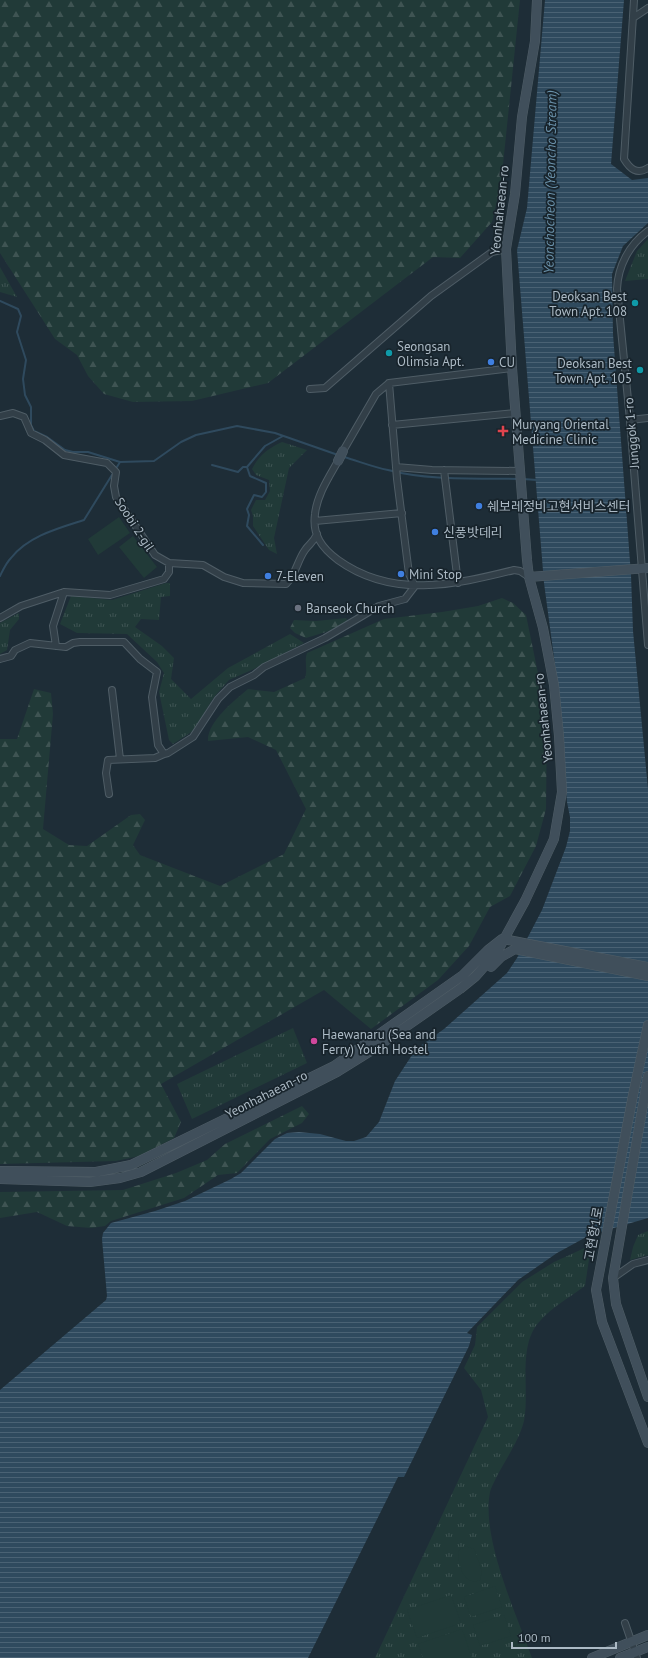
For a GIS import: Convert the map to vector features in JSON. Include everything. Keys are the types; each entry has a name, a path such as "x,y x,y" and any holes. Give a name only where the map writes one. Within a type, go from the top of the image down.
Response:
{"street":[{"name":"Yeonhahaean-ro","path":"0,1179 90,1182 120,1178 142,1172 337,1072 379,1045 476,976 497,952 525,901 554,839 562,792 559,736 554,686 533,577 526,560 512,368 506,249 515,194 522,118 535,41 537,0"},
{"path":"634,0 624,159 629,168 635,171 644,171 648,168"},
{"path":"633,18 648,8"},
{"name":"Junggok 1-ro","path":"648,231 636,240 628,251 618,275 617,289 630,420 648,645"},
{"path":"310,389 326,388 431,296 492,252 506,249"},
{"path":"512,368 389,384 376,394 343,451 319,498 315,521 320,543 329,553 347,566 371,578 415,586 458,583 514,570 533,577 642,568"},
{"path":"389,384 397,479 409,574 415,586"},
{"path":"392,425 515,412"},
{"name":"Soobi 2-gil","path":"0,416 13,413 24,416 31,433 45,440 64,455 107,463 116,472 114,486 116,498 155,555 169,563"},
{"path":"630,420 648,418"},
{"path":"396,467 444,470 520,471"},
{"path":"444,470 458,583"},
{"path":"315,521 402,513"},
{"path":"0,618 21,606 64,592 110,595 164,579 169,572 169,563 203,565 224,577 243,583 286,584 292,579 302,555 313,543 317,534"},
{"path":"109,794 106,773 108,760 155,758 168,754 193,737 218,699 230,686 254,675 264,667 325,638 379,606 405,599 415,586"},
{"path":"56,646 53,626 64,592"},
{"path":"0,660 11,656 15,650 30,643 66,647 73,643 80,642 124,642 140,659 157,672 152,697 158,745 164,754"},
{"path":"112,690 120,759"},
{"name":"Yeonhahaean-ro","path":"0,1170 96,1172 131,1165 334,1066 463,975 488,950 503,939"},
{"path":"503,939 648,967"},
{"path":"476,976 490,968 501,957 513,949 648,976"},
{"name":"고현항1로","path":"648,1025 596,1290 602,1322 648,1443"},
{"name":"고현항1로","path":"648,1076 613,1278 616,1304 648,1397"},
{"path":"613,1278 633,1264 648,1260"},
{"path":"625,1623 636,1655"},
{"path":"592,1658 648,1635"},
{"path":"620,1658 636,1655 648,1647"}],"green space":[{"path":"0,0 520,0 501,184 492,222 460,258 433,257 268,383 192,401 133,402 104,394 88,376 77,355 55,339 0,253"},
{"path":"648,239 648,279 625,281 637,251"},
{"path":"0,267 17,297 0,292"},
{"path":"282,442 307,450 289,468 274,538 277,554 269,550 253,526 253,516 251,510 256,500 265,500 270,491 269,480 256,475 252,469 265,452"},
{"path":"119,517 130,533 98,555 88,539"},
{"path":"133,536 157,567 144,578 119,547"},
{"path":"170,583 170,596 161,597 159,620 141,619 135,627 162,646 174,658 171,679 191,699 228,668 290,634 304,643 229,680 214,697 193,731 173,744 169,740 159,692 164,673 157,662 127,634 77,633 60,624 71,596 112,600"},
{"path":"502,598 513,603 526,615 547,717 546,809 536,846 510,896 490,907 469,946 438,980 371,1029 324,990 161,1084 181,1122 174,1138 139,1156 116,1161 0,1164 0,739 17,739 34,689 51,693 53,714 43,829 69,845 87,846 131,815 140,814 145,820 133,845 140,855 220,886 284,854 306,809 276,750 248,737 208,741 212,727 222,712 248,689 274,692 305,678 307,653 384,619 478,606"},
{"path":"19,613 19,619 10,630 7,650 0,654 0,623"},
{"path":"346,618 348,622 326,632 306,638 295,633 290,628 294,620 316,621"},
{"path":"293,1028 307,1063 192,1119 177,1084"},
{"path":"302,1106 309,1114 302,1123 270,1139 237,1173 218,1175 184,1198 111,1221 105,1226 91,1228 67,1226 37,1212 0,1218 0,1192 123,1190 176,1173 207,1160 225,1144"},
{"path":"648,1231 648,1255 630,1260 638,1235"},
{"path":"589,1246 590,1253 585,1286 550,1311 533,1331 526,1355 524,1421 515,1443 490,1492 489,1510 495,1553 509,1598 532,1658 375,1658 488,1417 481,1390 464,1368 475,1345 477,1327 522,1282 554,1262"},
{"path":"465,1546 474,1549 482,1571 480,1580 470,1580 463,1573 459,1562 458,1551"},
{"path":"495,1586 502,1607 471,1617 464,1597"},
{"path":"451,1595 461,1623 417,1638 407,1610"},
{"path":"504,1615 511,1636 480,1646 473,1625"},
{"path":"462,1629 472,1658 423,1658 418,1644"}],"water":[{"name":"Yeonchocheon (Yeoncho Stream)","path":"545,0 624,0 611,164 632,180 648,178 648,223 623,246 612,274 613,334 631,575 633,631 648,789 648,1218 590,1235 557,1253 518,1280 467,1333 472,1335 469,1346 404,1477 398,1477 308,1658 0,1658 0,1390 106,1300 107,1296 102,1239 103,1233 111,1223 185,1201 231,1179 241,1173 275,1139 287,1133 299,1132 320,1134 346,1141 354,1141 366,1137 379,1122 395,1081 416,1049 444,1029 507,973 517,958 542,910 566,847 570,831 570,817 567,802 555,665 544,583 517,250 527,208"}],"waterway":[{"path":"0,301 18,309 21,316 17,332 26,360 23,379 25,395 31,407 31,425 34,431 47,437 65,450 73,452 88,452 120,462 154,461 181,442 196,435 237,426 275,433 338,455"},
{"path":"263,545 247,526 249,515 247,509 254,495 262,497 266,492 266,483 250,476 247,467 265,446 283,436"},
{"path":"344,457 404,474 453,478 519,479"},
{"path":"0,576 9,560 26,544 44,534 84,520 120,462"},
{"path":"212,465 238,472 243,467 247,467"},
{"path":"523,479 537,480"}],"place":[{"name":"Deoksan Best Town Apt. 108","path":"635,303"},
{"name":"Seongsan Olimsia Apt.","path":"389,353"},
{"name":"CU","path":"491,362"},
{"name":"Deoksan Best Town Apt. 105","path":"640,370"},
{"name":"Muryang Oriental Medicine Clinic","path":"503,431"},
{"name":"쉐보레정비고현서비스센터","path":"479,506"},
{"name":"신풍밧데리","path":"435,532"},
{"name":"Mini Stop","path":"401,574"},
{"name":"7-Eleven","path":"268,576"},
{"name":"Banseok Church","path":"298,608"},
{"name":"Haewanaru (Sea and Ferry) Youth Hostel","path":"314,1041"}]}
